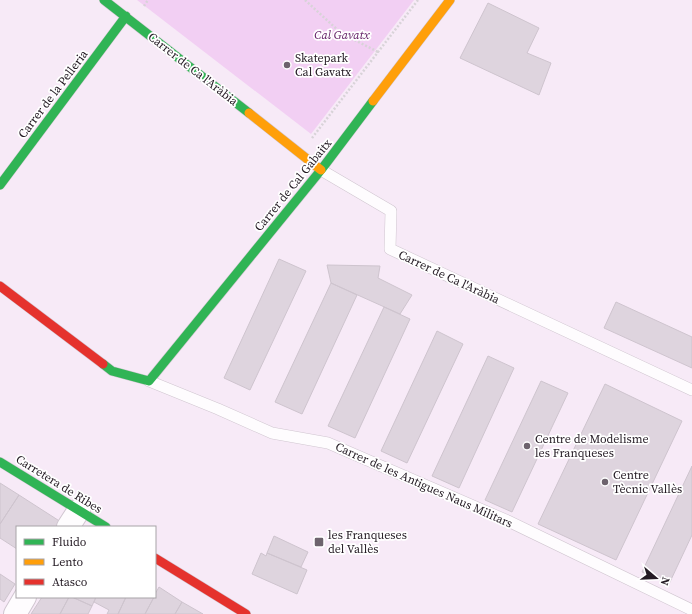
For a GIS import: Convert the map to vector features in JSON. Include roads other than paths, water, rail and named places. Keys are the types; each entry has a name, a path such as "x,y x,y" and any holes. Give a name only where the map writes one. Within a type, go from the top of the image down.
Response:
{"street":[{"name":"Carrer de Ca l'Aràbia","path":"104,0 320,170"},
{"name":"Carrer de Cal Gabaitx","path":"149,381 320,170 450,0"},
{"name":"Carrer de la Pelleria","path":"0,185 126,16"},
{"path":"0,286 112,371 149,381"},
{"name":"Carretera de Ribes","path":"0,462 74,519 102,526"},
{"path":"156,559 246,614"},
{"path":"15,614 24,598"}],"lane":[{"name":"Carrer de Ca l'Aràbia","path":"320,170 391,211 390,249 692,390"},
{"name":"Carrer de les Antigues Naus Militars","path":"149,381 272,433 328,443 508,521 692,610"}],"place":[{"name":"Skatepark Cal Gavatx","path":"287,65"},
{"name":"Centre de Modelisme les Franqueses","path":"527,446"},
{"name":"Centre Tècnic Vallès","path":"605,482"},
{"name":"les Franqueses del Vallès","path":"319,542"}],"park label":[{"name":"Cal Gavatx","path":"342,35"}]}
